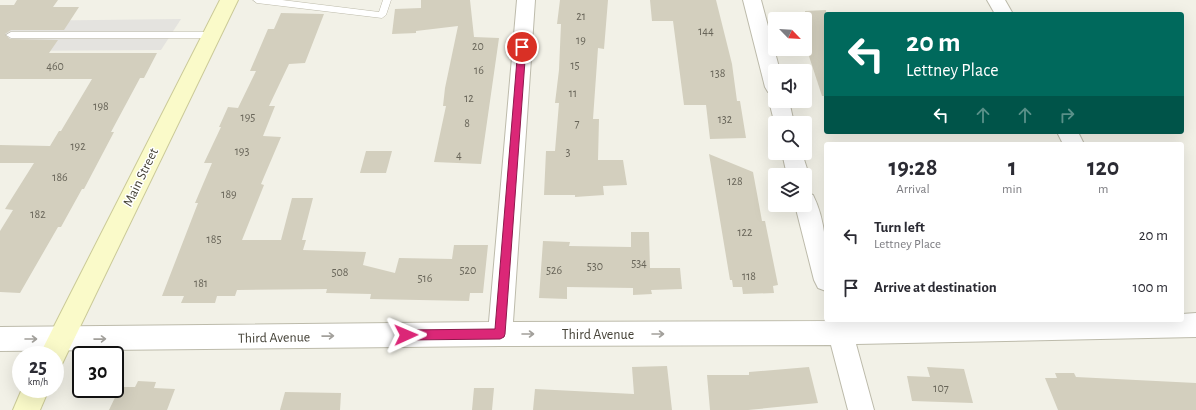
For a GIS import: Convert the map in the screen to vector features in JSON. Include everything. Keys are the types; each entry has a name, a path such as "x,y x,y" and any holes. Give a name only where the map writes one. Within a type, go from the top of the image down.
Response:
{"street":[{"name":"Main Street","path":"57,346 229,0"},
{"path":"500,334 526,0"},
{"path":"752,0 769,64"},
{"path":"996,0 1003,12"},
{"path":"808,212 824,272"},
{"name":"Third Avenue","path":"64,347 500,334 838,327 1170,323 1196,325"},
{"path":"838,327 862,410"},
{"name":"Third Avenue","path":"0,339 50,346"},
{"path":"26,410 32,398"}],"lane":[{"path":"257,0 382,14 387,0"},
{"path":"11,35 211,35"}],"shaded area":[{"path":"181,19 161,50 0,51 0,37 11,21"}],"building":[{"path":"17,0 58,0 53,7 79,7 64,30 11,30 5,34 10,39 58,40 49,53 157,53 144,78 140,78 111,132 114,132 84,189 82,189 61,227 58,227 20,293 0,292 0,231 13,210 5,209 34,163 0,163 0,145 50,146 59,131 61,131 92,79 0,79 0,5 14,5"},
{"path":"421,0 470,0 474,37 499,38 481,164 434,162 446,106 443,106 445,88 458,26 416,31 416,33 392,34 395,9 421,8"},
{"path":"560,0 608,0 604,49 598,48 593,119 599,119 598,160 623,160 627,185 603,186 604,195 575,197 575,195 544,195 546,151 555,151 559,103 555,103 559,70 561,24 557,24"},
{"path":"650,0 716,0 732,64 737,101 740,101 746,138 710,139 706,105 684,105 673,21 652,21"},
{"path":"826,10 826,12 824,12 824,96 822,96 809,56 812,56 812,12 805,12"},
{"path":"281,13 324,14 305,63 289,64 269,106 275,106 263,136 281,137 261,184 264,185 242,240 281,240 292,198 313,198 302,240 306,240 303,250 366,252 363,265 395,273 399,258 452,259 454,245 488,245 483,293 470,293 469,301 370,299 371,294 326,293 327,289 237,290 235,296 217,296 215,303 181,303 184,296 162,296 198,203 195,203 212,163 204,163 221,127 219,127 228,107 238,108 256,71 250,71 268,29 274,29"},
{"path":"366,151 392,151 386,173 360,173"},
{"path":"709,154 753,172 762,221 765,221 778,285 773,286 774,293 743,294 742,287 733,287 732,280 730,280"},
{"path":"631,232 649,232 650,268 680,268 682,289 651,290 652,294 633,295 633,288 567,287 567,299 539,298 543,241 570,242 569,246 631,247"},
{"path":"667,366 672,410 533,410 535,389 634,394 632,367"},
{"path":"809,367 818,403 748,410 710,410 707,375 749,375 749,372"},
{"path":"927,367 964,369 973,403 912,401 907,376 930,377"},
{"path":"1055,373 1074,373 1076,377 1196,383 1196,410 1058,410 1045,378 1057,378"},
{"path":"138,381 156,382 154,388 175,389 167,410 109,410 115,398 124,398 124,387 135,387"},
{"path":"474,388 494,388 492,410 472,410"},
{"path":"285,392 341,393 340,410 280,410"}],"route":[{"path":"406,335 500,334 522,47"}]}
